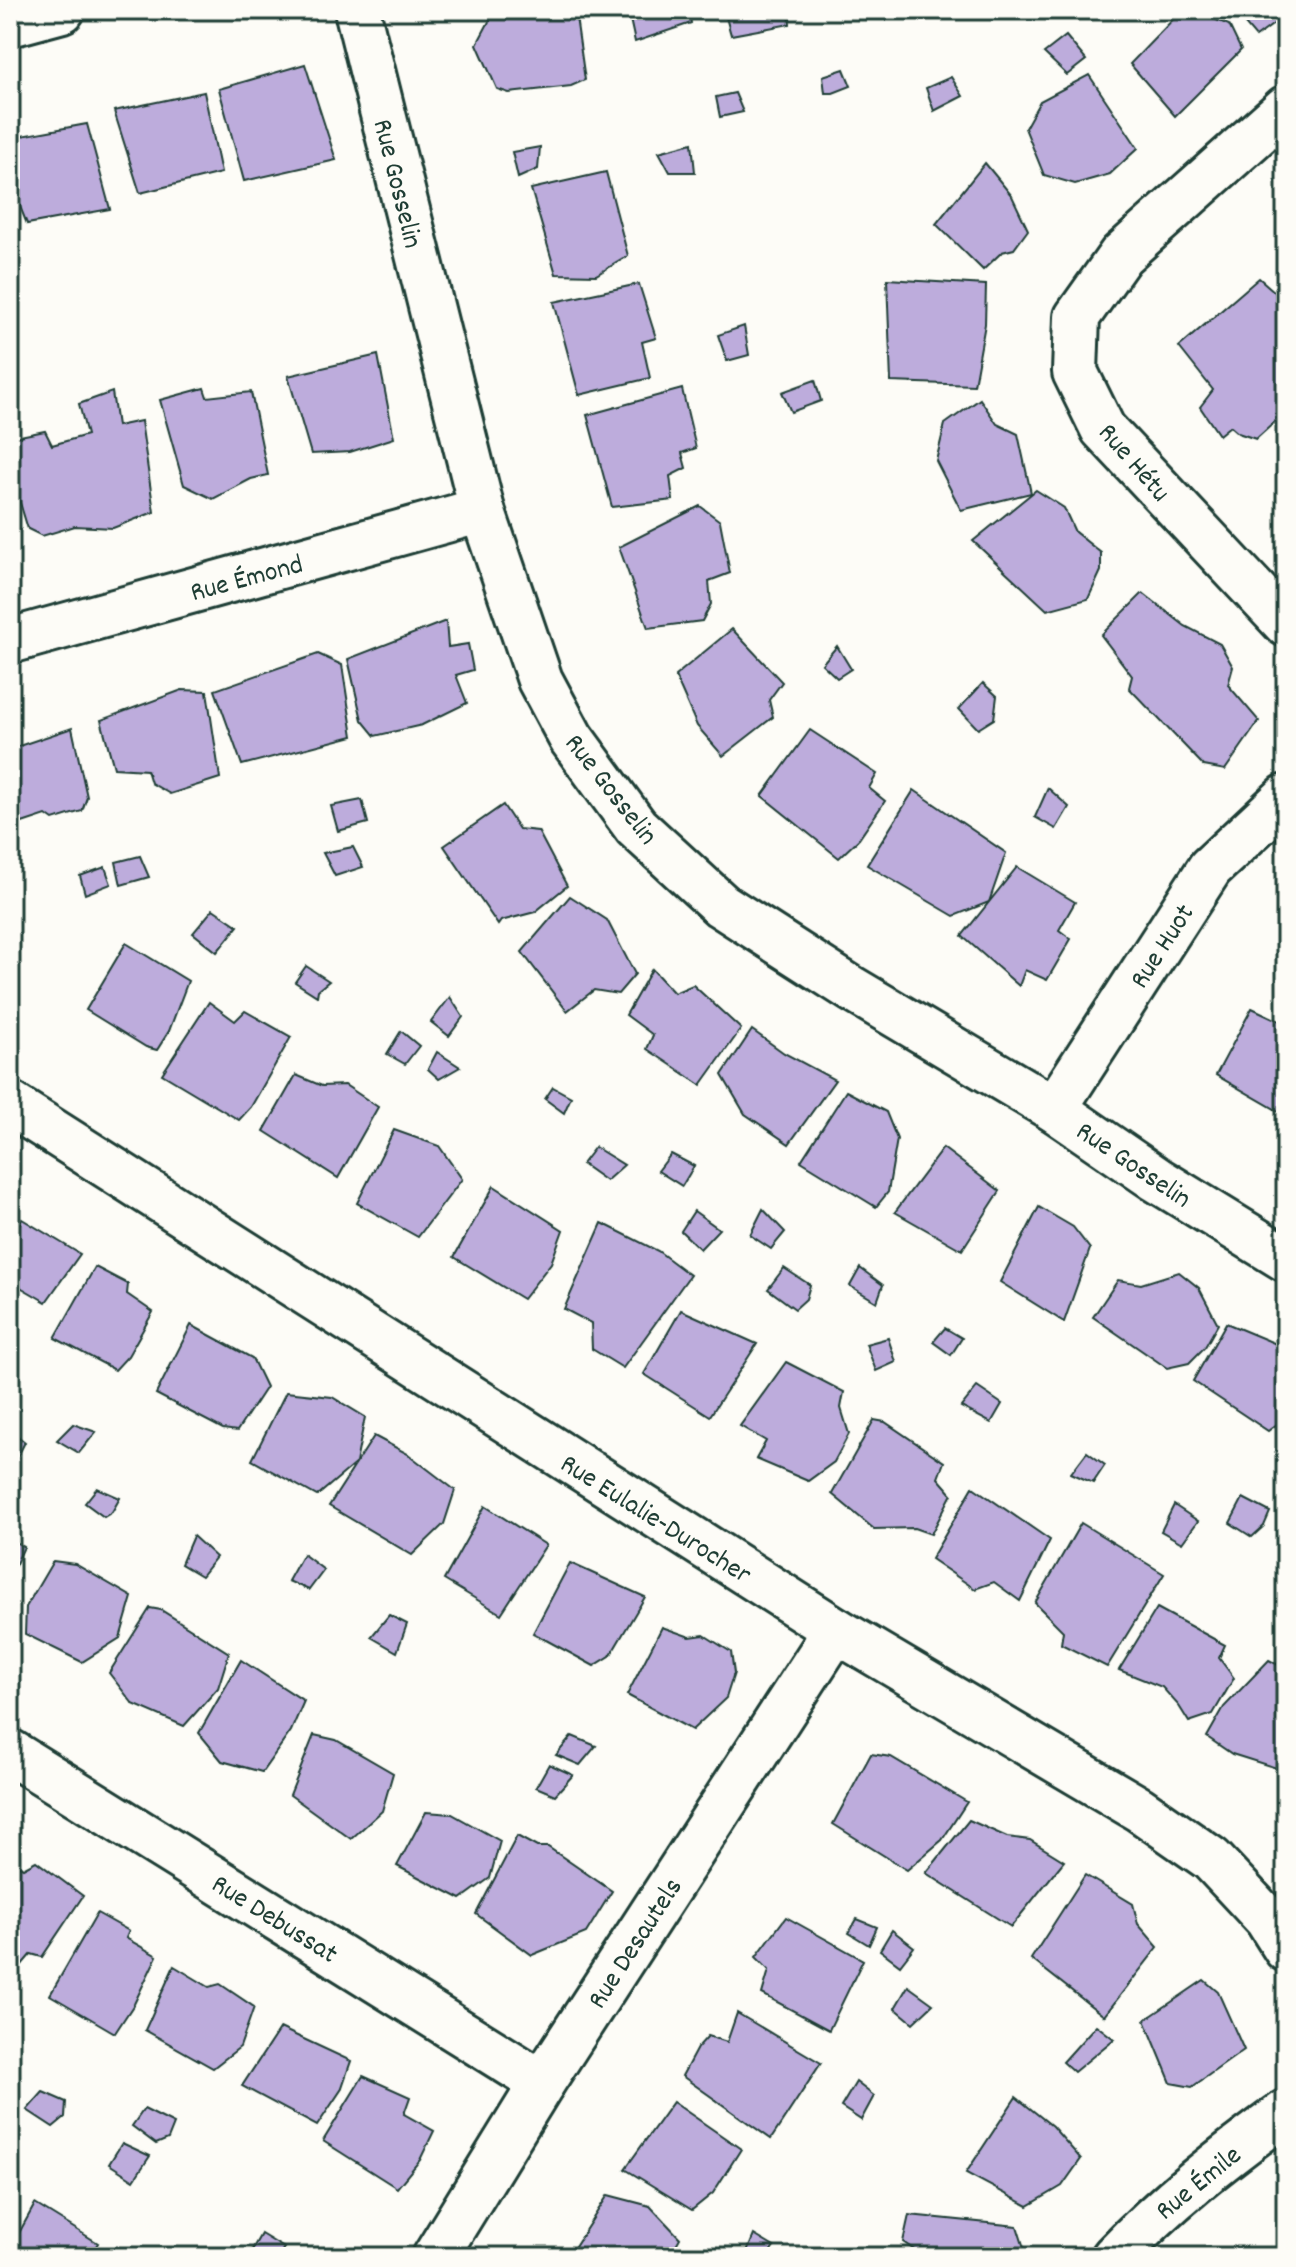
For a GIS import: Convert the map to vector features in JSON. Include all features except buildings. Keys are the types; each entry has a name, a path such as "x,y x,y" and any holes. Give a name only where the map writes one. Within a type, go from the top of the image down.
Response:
{"street":[{"path":"10,24 62,10"},
{"name":"Rue Gosselin","path":"357,10 482,510 540,680 571,738 636,827 721,905 852,989 1054,1109 1156,1179 1286,1259"},
{"name":"Rue Hétu","path":"1286,108 1121,255 1077,317 1075,372 1103,429 1286,624"},
{"name":"Rue Émond","path":"10,641 482,510"},
{"name":"Rue Huot","path":"1054,1109 1210,868 1286,797"},
{"name":"Rue Eulalie-Durocher","path":"10,1104 836,1630 1139,1809 1211,1859 1267,1919 1286,1949"},
{"name":"Rue Desautels","path":"435,2257 542,2083 836,1630"},
{"name":"Rue Debussat","path":"10,1752 542,2083"},
{"name":"Rue Émile","path":"1114,2257 1150,2218 1228,2154 1286,2112"}]}
